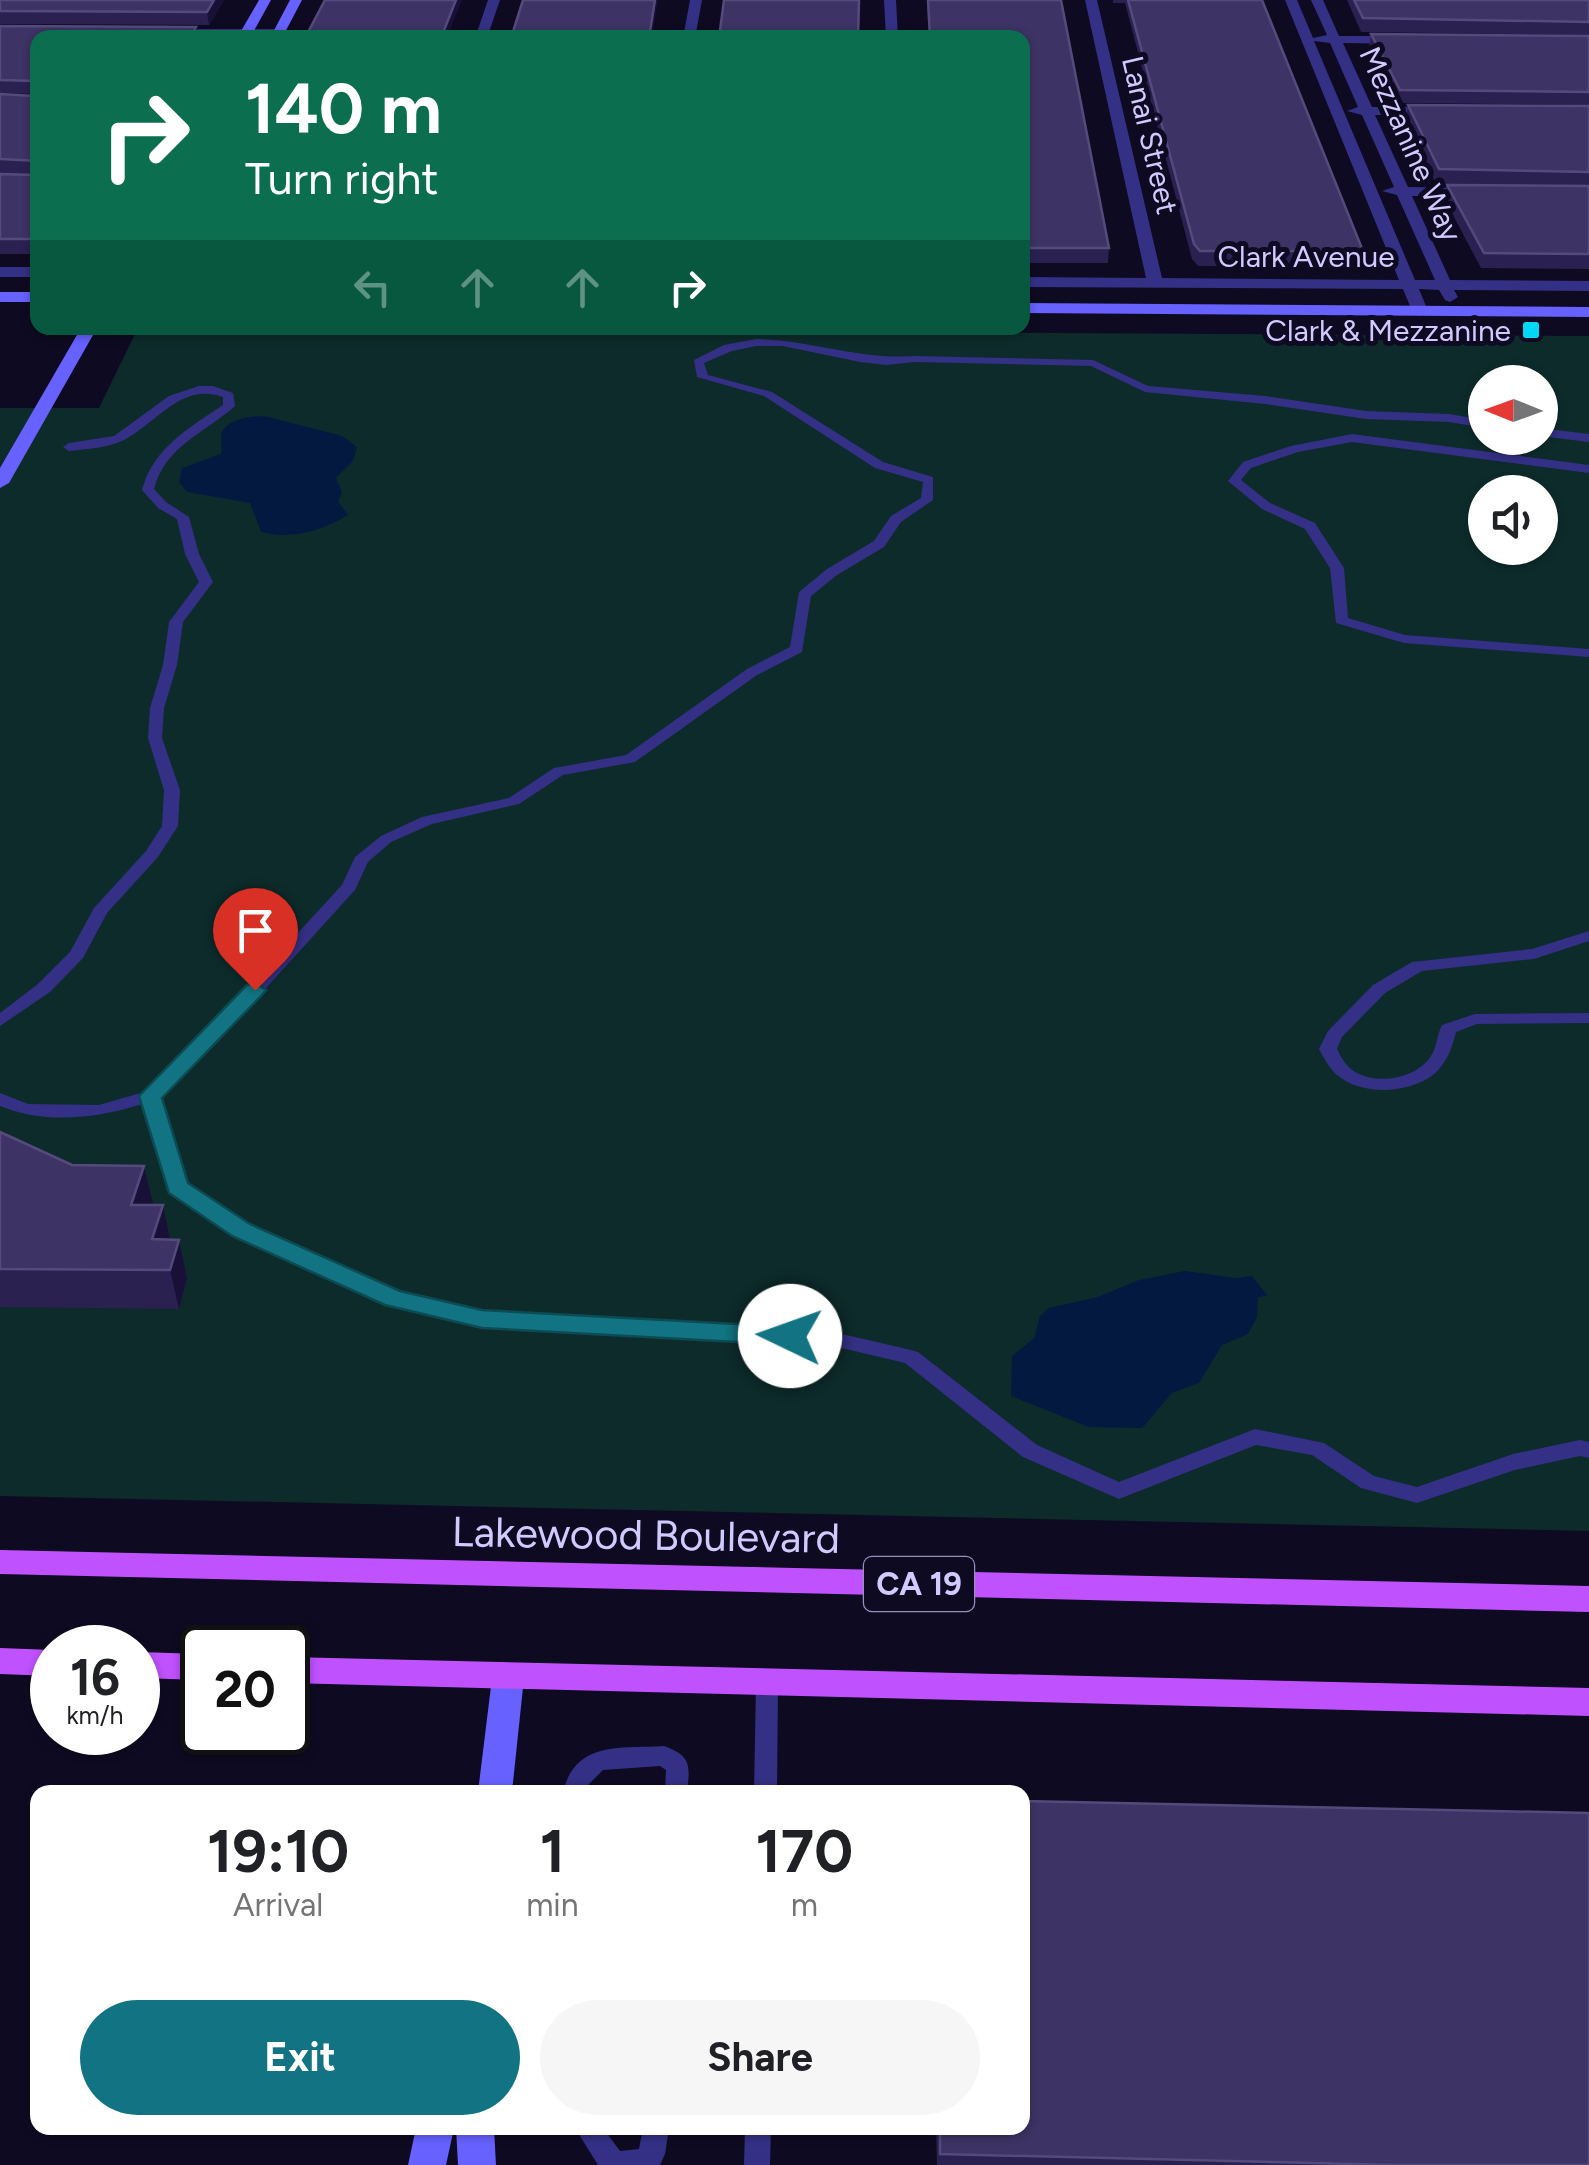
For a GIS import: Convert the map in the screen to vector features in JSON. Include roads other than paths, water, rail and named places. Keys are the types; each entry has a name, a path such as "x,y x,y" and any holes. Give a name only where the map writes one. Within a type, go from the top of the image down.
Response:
{"main road":[{"path":"247,30 265,0"},
{"path":"280,30 296,0"},
{"path":"0,297 30,298"},
{"name":"Clark Avenue","path":"1030,308 1589,312"},
{"path":"0,484 86,335"},
{"name":"Lakewood Boulevard","path":"0,1562 1589,1600"},
{"path":"0,1661 30,1662"},
{"path":"310,1671 1589,1702"},
{"path":"497,1785 508,1678"},
{"path":"427,2165 434,2135"},
{"path":"476,2135 479,2165"}],"street":[{"path":"484,30 494,0"},
{"path":"690,30 696,0"},
{"path":"890,0 892,30"},
{"name":"Lanai Street","path":"1091,0 1156,283"},
{"name":"Mezzanine Way","path":"1291,0 1420,311"},
{"name":"Mezzanine Way","path":"1317,0 1456,311"},
{"path":"1308,39 1412,40"},
{"path":"1339,110 1459,111"},
{"path":"1372,191 1496,192"},
{"path":"0,272 30,272"},
{"name":"Clark Avenue","path":"1030,282 1589,286"}],"lane":[{"path":"0,1100 26,1110 100,1111 150,1096 244,1002 349,887 361,860 386,838 427,820 514,801 559,770 630,759 752,672 797,649 804,595 832,572 879,544 896,519 928,500 928,480 879,464 768,394 703,377 698,362 724,346 772,342 821,347 868,361 894,363 915,358 1093,364 1145,389 1265,400 1366,415 1468,421"},
{"path":"0,1020 44,988 77,954 100,911 152,854 170,826 172,790 155,738 157,708 170,666 176,622 206,582 192,554 183,517 162,505 148,490 150,470 172,448 229,406 229,396 216,389 196,389 173,397 122,436 69,447"},
{"path":"1558,434 1589,438"},
{"path":"1589,469 1352,438 1295,449 1247,465 1234,481 1266,506 1310,526 1337,568 1340,620 1404,639 1589,653"},
{"path":"1589,936 1534,954 1418,966 1379,989 1334,1034 1328,1050 1340,1070 1361,1082 1387,1085 1421,1074 1437,1061 1448,1029 1475,1019 1589,1018"},
{"path":"150,1096 177,1187 241,1230 394,1298 482,1319 829,1338 910,1357 1030,1451 1120,1491 1256,1437 1317,1448 1368,1482 1417,1495 1513,1462 1580,1448 1589,1450"},
{"path":"765,1785 768,1684"},
{"path":"577,1785 596,1760 664,1756 678,1766 677,1785"},
{"path":"593,2135 615,2165 646,2161 652,2154 655,2135"},
{"path":"757,2165 758,2135"}],"water":[{"path":"269,417 342,436 357,447 353,461 336,478 342,493 338,501 348,515 306,532 261,532 250,503 187,492 179,482 182,468 221,454 222,432 232,422"},
{"path":"1185,1271 1236,1278 1252,1276 1268,1296 1258,1297 1257,1317 1248,1334 1222,1345 1199,1383 1172,1393 1142,1428 1089,1427 1011,1396 1012,1356 1034,1338 1040,1316 1049,1308 1098,1297 1139,1280"}],"place":[{"name":"Clark & Mezzanine","path":"1531,330"}]}
